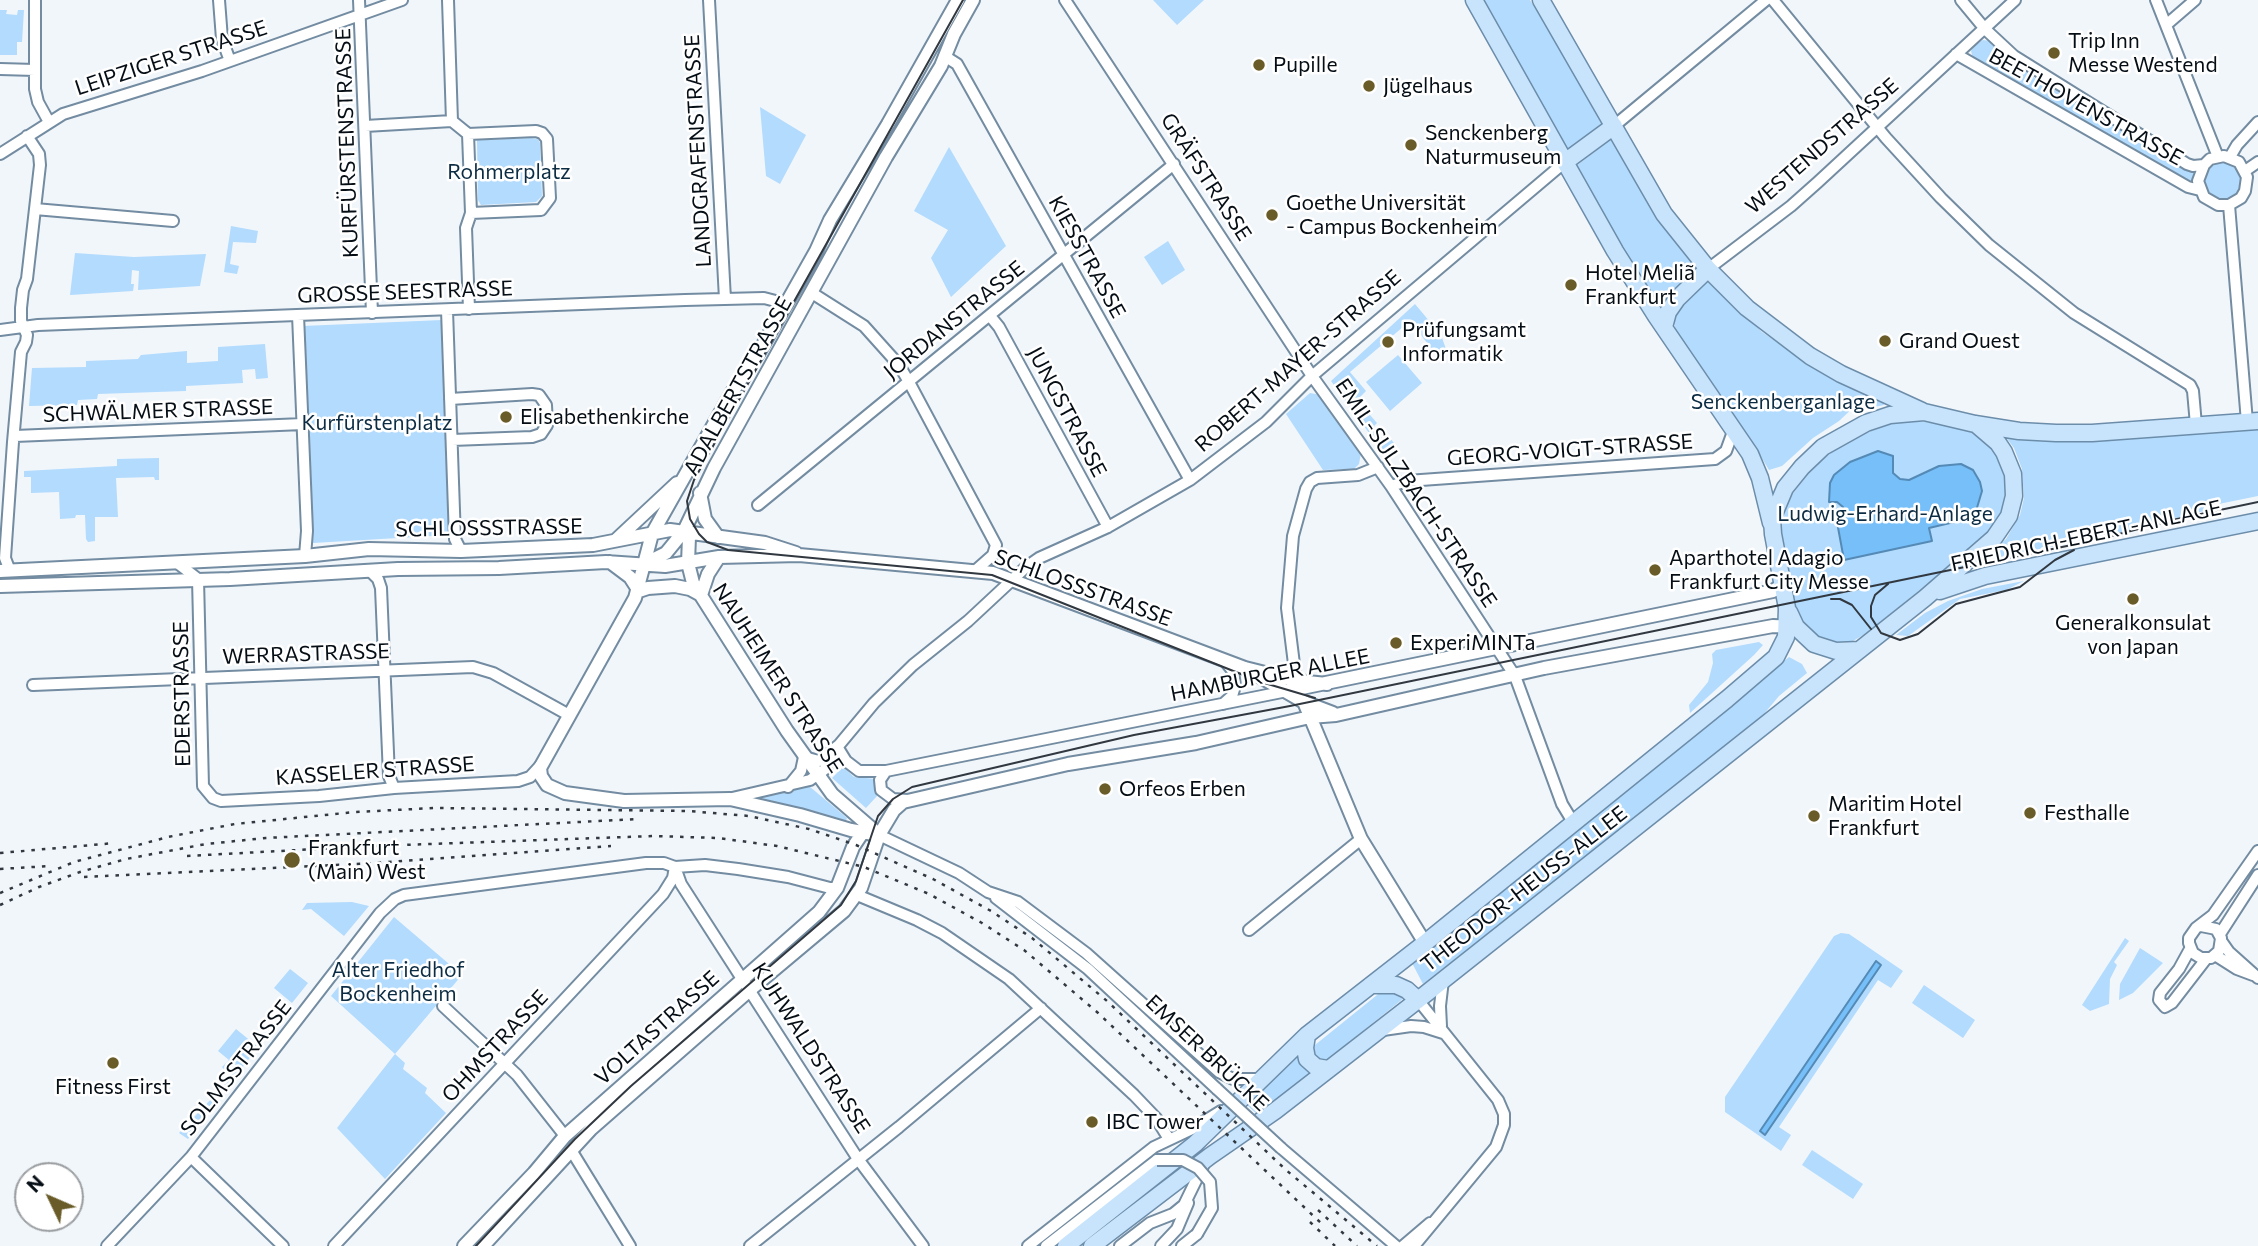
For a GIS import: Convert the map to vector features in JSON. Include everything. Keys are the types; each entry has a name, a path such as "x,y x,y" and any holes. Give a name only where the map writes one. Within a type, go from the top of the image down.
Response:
{"main road":[{"path":"1474,0 1615,251 1734,429 1756,468 1771,525 1789,630 1822,649 1860,650 1994,538 2009,516 2014,485 2010,465 1998,443 1975,425"},
{"path":"1541,0 1664,214 1708,269 1747,308 1810,356 1841,374 1924,412 1975,425 2019,431 2092,433 2252,421"},
{"name":"ROBERT-MAYER-STRASSE","path":"1565,162 1614,126"},
{"name":"WESTENDSTRASSE","path":"1664,327 1668,312 1677,299 1708,269"},
{"path":"1771,525 1785,488 1823,447 1866,423 1890,415 1924,412"},
{"name":"FRIEDRICH-EBERT-ANLAGE","path":"1925,598 1949,586 1985,576 2258,520"},
{"name":"THEODOR-HEUSS-ALLEE","path":"1066,1246 1195,1144 1307,1035 1752,678 1776,657 1789,630"},
{"name":"THEODOR-HEUSS-ALLEE","path":"1092,1246 1210,1156 1275,1111 1860,650"},
{"path":"1371,985 1396,985 1418,1000"},
{"path":"1307,1035 1307,1059 1316,1067 1328,1069"}],"street":[{"path":"35,0 36,97 49,122"},
{"path":"219,0 222,39 230,61"},
{"name":"KURFÜRSTENSTRASSE","path":"359,0 372,313"},
{"name":"LEIPZIGER STRASSE","path":"0,154 63,114 177,80 402,0"},
{"path":"448,0 452,121"},
{"name":"LANDGRAFENSTRASSE","path":"709,0 725,299"},
{"name":"ADALBERTSTRASSE","path":"541,765 639,592 652,534 787,304 830,220 958,0"},
{"name":"ADALBERTSTRASSE","path":"644,564 666,553 684,531 700,493 853,215 946,57 954,34 973,0"},
{"name":"GRÄFSTRASSE","path":"1065,0 1312,376"},
{"path":"1614,126 1766,0"},
{"path":"1773,0 1877,128 1989,244 2082,318 2190,385 2196,425"},
{"name":"BEETHOVENSTRASSE","path":"1961,0 1985,29 2014,56 2039,74 2187,164 2204,165"},
{"name":"WESTENDSTRASSE","path":"1708,269 1791,206 2015,0"},
{"path":"2156,0 2224,157 2239,162 2247,177 2241,198 2229,205 2211,202 2200,190 2199,176 2204,165 2224,157 2258,122"},
{"path":"2166,25 2195,0"},
{"name":"BEETHOVENSTRASSE","path":"1956,54 2177,180 2200,190"},
{"name":"KIESSTRASSE","path":"946,57 957,64 1190,480"},
{"path":"918,70 923,67 929,69 932,80"},
{"path":"0,69 35,70"},
{"path":"365,126 452,121 468,134 542,133 547,139 550,198 541,210 471,213"},
{"path":"468,134 471,213 466,228 469,309"},
{"path":"5,571 21,352 26,342 21,308 27,279 40,160 27,136"},
{"name":"ROBERT-MAYER-STRASSE","path":"817,775 874,703 1040,558 1108,527 1190,480 1266,422 1312,376 1565,162"},
{"path":"2245,171 2258,162"},
{"name":"JORDANSTRASSE","path":"758,505 1174,164"},
{"path":"2245,191 2256,197"},
{"path":"2229,205 2252,421"},
{"path":"35,209 173,221"},
{"path":"838,209 846,218 853,215"},
{"path":"810,296 864,326 899,365 996,545 993,555 976,570"},
{"name":"GROSSE SEESTRASSE","path":"0,330 725,299 764,298 792,305 810,296"},
{"path":"787,304 797,320"},
{"path":"447,310 455,539 461,551"},
{"path":"298,316 307,531 306,573"},
{"name":"JUNGSTRASSE","path":"990,316 999,327 1108,527"},
{"name":"EMIL-SULZBACH-STRASSE","path":"1312,376 1391,486 1515,676 1562,804 1573,822"},
{"path":"450,399 532,394 539,395 547,405 547,425 541,434 532,437 452,440"},
{"name":"SCHWÄLMER STRASSE","path":"15,436 303,424"},
{"name":"GEORG-VOIGT-STRASSE","path":"1391,486 1407,481 1715,459 1726,451 1734,429"},
{"path":"1378,467 1366,473 1317,478 1310,482 1293,536 1287,608 1297,691 1361,839 1425,943"},
{"path":"615,541 685,476"},
{"path":"700,493 705,519 718,537"},
{"name":"SCHLOSSSTRASSE","path":"5,571 305,556 369,549 461,551 593,545 670,530 765,543 799,555"},
{"name":"NAUHEIMER STRASSE","path":"684,531 689,537 688,563 694,583 804,757 832,794 879,835"},
{"name":"NAUHEIMER STRASSE","path":"652,534 673,547 688,563"},
{"name":"SCHLOSSSTRASSE","path":"0,586 198,586 306,573 610,562 657,566 719,557 799,555 976,570 1014,580 1245,668 1297,691 1336,715"},
{"path":"610,562 635,582 639,592 648,588 675,586 701,595 708,574 719,557"},
{"path":"176,562 198,586"},
{"path":"369,570 382,588 390,776 394,788"},
{"name":"HAMBURGER ALLEE","path":"1327,684 1773,591 1782,585"},
{"name":"EDERSTRASSE","path":"198,586 203,786 207,793"},
{"path":"886,771 880,780 881,790 893,799 908,800 1068,764 1196,743 1310,718 1336,715 1557,666 1789,630"},
{"path":"1223,704 1232,696 1235,686 1233,671 1224,660"},
{"name":"WERRASTRASSE","path":"33,685 468,667 483,668 569,715"},
{"name":"SCHLOSSSTRASSE","path":"1297,691 1327,684"},
{"name":"HAMBURGER ALLEE","path":"839,746 846,761 859,771 886,771 1297,691"},
{"name":"ROBERT-MAYER-STRASSE","path":"804,757 818,761 839,746"},
{"path":"788,787 801,771 804,757"},
{"path":"541,765 540,775 547,785 565,793 624,801 730,799 788,787 817,775"},
{"name":"KASSELER STRASSE","path":"207,793 221,801 523,781 541,765"},
{"path":"730,799 879,835 960,873 988,892 1018,902 1048,922 1109,972 1219,1072 1233,1079 1261,1079"},
{"path":"879,835 894,810 908,800"},
{"name":"VOLTASTRASSE","path":"464,1246 565,1136 819,912 837,887 853,847 863,832"},
{"name":"VOLTASTRASSE","path":"483,1246 571,1150 634,1091 839,916 861,888 879,835"},
{"path":"1249,930 1361,839"},
{"path":"2258,851 2213,915 2196,928 2189,938 2190,949 2179,969 2160,993 2162,1006 2168,1007 2211,957 2258,875"},
{"name":"SOLMSSTRASSE","path":"107,1246 191,1157 386,906 404,895 646,863 664,863 675,867"},
{"path":"675,867 705,865 738,869 788,877 830,888 837,887"},
{"name":"KUHWALDSTRASSE","path":"675,867 681,884 858,1158 923,1246"},
{"name":"OHMSTRASSE","path":"334,1246 663,894 670,884 675,867"},
{"name":"EMSER BRÜCKE","path":"988,892 1088,969 1294,1160 1396,1246"},
{"path":"857,895 942,933 1009,979 1134,1096 1156,1118 1169,1139"},
{"path":"2201,926 2211,926 2229,952 2256,976"},
{"path":"2190,949 2197,956 2211,957 2256,976"},
{"path":"1443,979 1439,1012 1443,1032"},
{"path":"1414,1246 1496,1147 1504,1131 1501,1105 1418,1000"},
{"path":"443,1006 520,1078 565,1136"},
{"path":"750,1246 1041,1009"},
{"path":"1378,1031 1396,1027 1424,1027 1443,1032"},
{"name":"THEODOR-HEUSS-ALLEE","path":"1028,1246 1154,1147 1192,1129 1241,1099"},
{"path":"571,1150 630,1246"},
{"name":"THEODOR-HEUSS-ALLEE","path":"1164,1244 1177,1229 1196,1177 1210,1156"},
{"path":"191,1157 283,1246"},
{"path":"1046,1246 1157,1160 1184,1160 1198,1167 1210,1182 1212,1208 1197,1234 1182,1246"},
{"name":"THEODOR-HEUSS-ALLEE","path":"1120,1246 1150,1223 1173,1214 1190,1197"},
{"path":"1402,1246 1435,1219"},
{"path":"1425,1246 1426,1234"}],"green space":[{"path":"1153,0 1204,0 1177,25"},
{"path":"1479,0 1530,0 1605,124 1567,149"},
{"path":"0,10 7,10 6,14 17,15 18,10 24,10 22,42 17,42 17,55 0,55"},
{"path":"1983,40 1990,41 2035,78 2194,173 2192,186 1973,58 1971,51"},
{"path":"760,107 806,135 780,184 766,176"},
{"name":"Rohmerplatz","path":"538,139 540,143 542,196 536,202 481,205 478,200 477,140"},
{"path":"1613,140 1698,268 1660,309 1619,246 1576,166"},
{"path":"949,147 1006,246 951,297 931,258 948,230 914,211"},
{"path":"2223,162 2236,168 2242,181 2236,194 2223,200 2210,194 2204,181 2210,168"},
{"path":"231,226 258,231 256,243 233,242 230,264 239,266 237,274 224,272"},
{"path":"1168,241 1185,270 1162,285 1144,257"},
{"path":"75,253 134,257 206,254 200,286 138,290 139,271 132,270 133,291 70,295"},
{"name":"Senckenberganlage","path":"1708,280 1762,332 1817,369 1883,401 1884,405 1865,409 1856,405 1782,466 1769,470 1751,440 1675,333 1674,316 1686,300"},
{"path":"1415,304 1441,335 1446,349 1443,358 1438,357 1410,321 1350,372 1366,391 1357,400 1377,423 1374,426 1377,430 1381,427 1394,443 1383,452 1331,381"},
{"name":"Kurfürstenplatz","path":"442,320 449,535 313,543 303,326"},
{"path":"265,344 268,378 256,379 255,369 242,370 243,383 186,386 186,391 98,394 97,399 78,400 77,405 29,406 32,368 86,367 86,361 138,359 141,355 187,351 187,363 218,361 218,347"},
{"path":"1398,355 1422,383 1390,411 1366,382"},
{"path":"1310,393 1321,395 1361,453 1359,464 1354,469 1323,470 1286,414"},
{"name":"Ludwig-Erhard-Anlage","path":"1921,421 1969,430 1988,440 2004,463 2008,497 1998,524 1959,559 1865,634 1842,644 1822,641 1805,628 1796,608 1781,529 1782,514 1788,500 1813,467 1844,443 1887,424"},
{"path":"2258,426 2258,496 2204,507 2204,511 2120,533 1982,561 2006,539 2020,515 2024,498 2022,469 2014,448 2004,435 2125,439"},
{"path":"159,458 159,480 154,477 116,478 118,517 95,517 95,541 88,542 85,515 60,519 59,492 31,493 31,477 24,477 24,471 117,466 117,459"},
{"path":"2024,581 2006,590 1960,599 1908,636 1896,635 1925,613 1948,601 1982,589"},
{"path":"1759,642 1763,645 1754,655 1690,713 1689,705 1708,682 1713,663 1712,654 1716,650"},
{"path":"1789,657 1802,664 1807,673 1779,696 1758,721 1423,984 1411,961"},
{"path":"843,767 854,777 877,779 874,785 877,796 866,808 832,778"},
{"path":"809,786 847,818 846,821 755,798 755,796"},
{"path":"352,902 369,906 344,936 311,909 302,910 307,903"},
{"name":"Alter Friedhof Bockenheim","path":"394,917 462,975 395,1054 331,996"},
{"path":"1849,934 1903,971 1891,988 1878,980 1779,1127 1791,1135 1781,1151 1725,1112 1725,1097 1834,936"},
{"path":"2125,938 2129,941 2114,962 2117,965 2110,979 2109,1004 2090,1011 2082,1005"},
{"path":"2140,948 2163,963 2133,993 2119,1000 2120,984"},
{"path":"290,969 308,983 292,1003 274,988"},
{"path":"1924,985 1975,1020 1963,1038 1912,1003"},
{"path":"1389,990 1404,998 1328,1059 1322,1061 1316,1058 1312,1052 1315,1045 1382,991"},
{"path":"236,1029 258,1047 188,1139 179,1133 232,1077 222,1067 229,1060 218,1051"},
{"path":"1302,1051 1312,1071 1258,1115 1247,1105"},
{"path":"395,1054 405,1063 403,1069 427,1088 425,1093 446,1113 385,1179 337,1128"},
{"path":"1812,1150 1863,1184 1853,1199 1802,1165"}],"water":[{"path":"1878,451 1893,456 1893,473 1900,479 1909,480 1939,466 1961,464 1973,470 1982,491 1976,511 1967,519 1929,528 1932,541 1844,560 1837,522 1844,513 1843,507 1837,502 1829,502 1830,483 1834,475 1850,462"},
{"path":"1876,961 1881,965 1765,1135 1760,1131"}],"tram line":[{"path":"963,0 694,480 687,501 690,519 707,542 728,550 992,575 1261,682 1315,698"},
{"path":"476,1246 575,1139 631,1086 841,905 856,881 878,816 893,799 912,787 1134,735 1290,706 2096,540 2258,502"},
{"path":"1888,584 1875,595 1871,617 1881,633 1900,640 1918,634 1956,604 2020,587 2055,560 2074,550"},
{"path":"1831,599 1840,599 1852,605 1871,629"}],"railway":[{"path":"0,893 74,862 168,837 235,824 355,812 435,808 688,811 749,816 809,829 856,845 933,879 991,911 1032,938 1107,1001 1286,1170 1377,1246"},
{"path":"0,905 80,872 126,859 206,844 266,838 638,819"},
{"path":"187,856 653,836 718,838 777,846 864,867 929,894 1024,950 1097,1012 1322,1224"},
{"path":"0,853 115,843"},
{"path":"84,877 375,863 611,846"},
{"path":"0,869 50,866"},
{"path":"1318,1210 1357,1246"},
{"path":"1310,1222 1335,1246"}],"place":[{"name":"Trip Inn Messe Westend","path":"2054,53"},
{"name":"Pupille","path":"1259,65"},
{"name":"Jügelhaus","path":"1369,86"},
{"name":"Senckenberg Naturmuseum","path":"1411,145"},
{"name":"Goethe Universität - Campus Bockenheim","path":"1272,215"},
{"name":"Hotel Meliã Frankfurt","path":"1571,285"},
{"name":"Grand Ouest","path":"1885,341"},
{"name":"Prüfungsamt Informatik","path":"1388,342"},
{"name":"Elisabethenkirche","path":"506,417"},
{"name":"Aparthotel Adagio Frankfurt City Messe","path":"1655,570"},
{"name":"Generalkonsulat von Japan","path":"2133,599"},
{"name":"ExperiMINTa","path":"1396,643"},
{"name":"Orfeos Erben","path":"1105,789"},
{"name":"Festhalle","path":"2030,813"},
{"name":"Maritim Hotel Frankfurt","path":"1814,816"},
{"name":"Frankfurt (Main) West","path":"292,860"},
{"name":"Fitness First","path":"113,1063"},
{"name":"IBC Tower","path":"1092,1122"}]}
